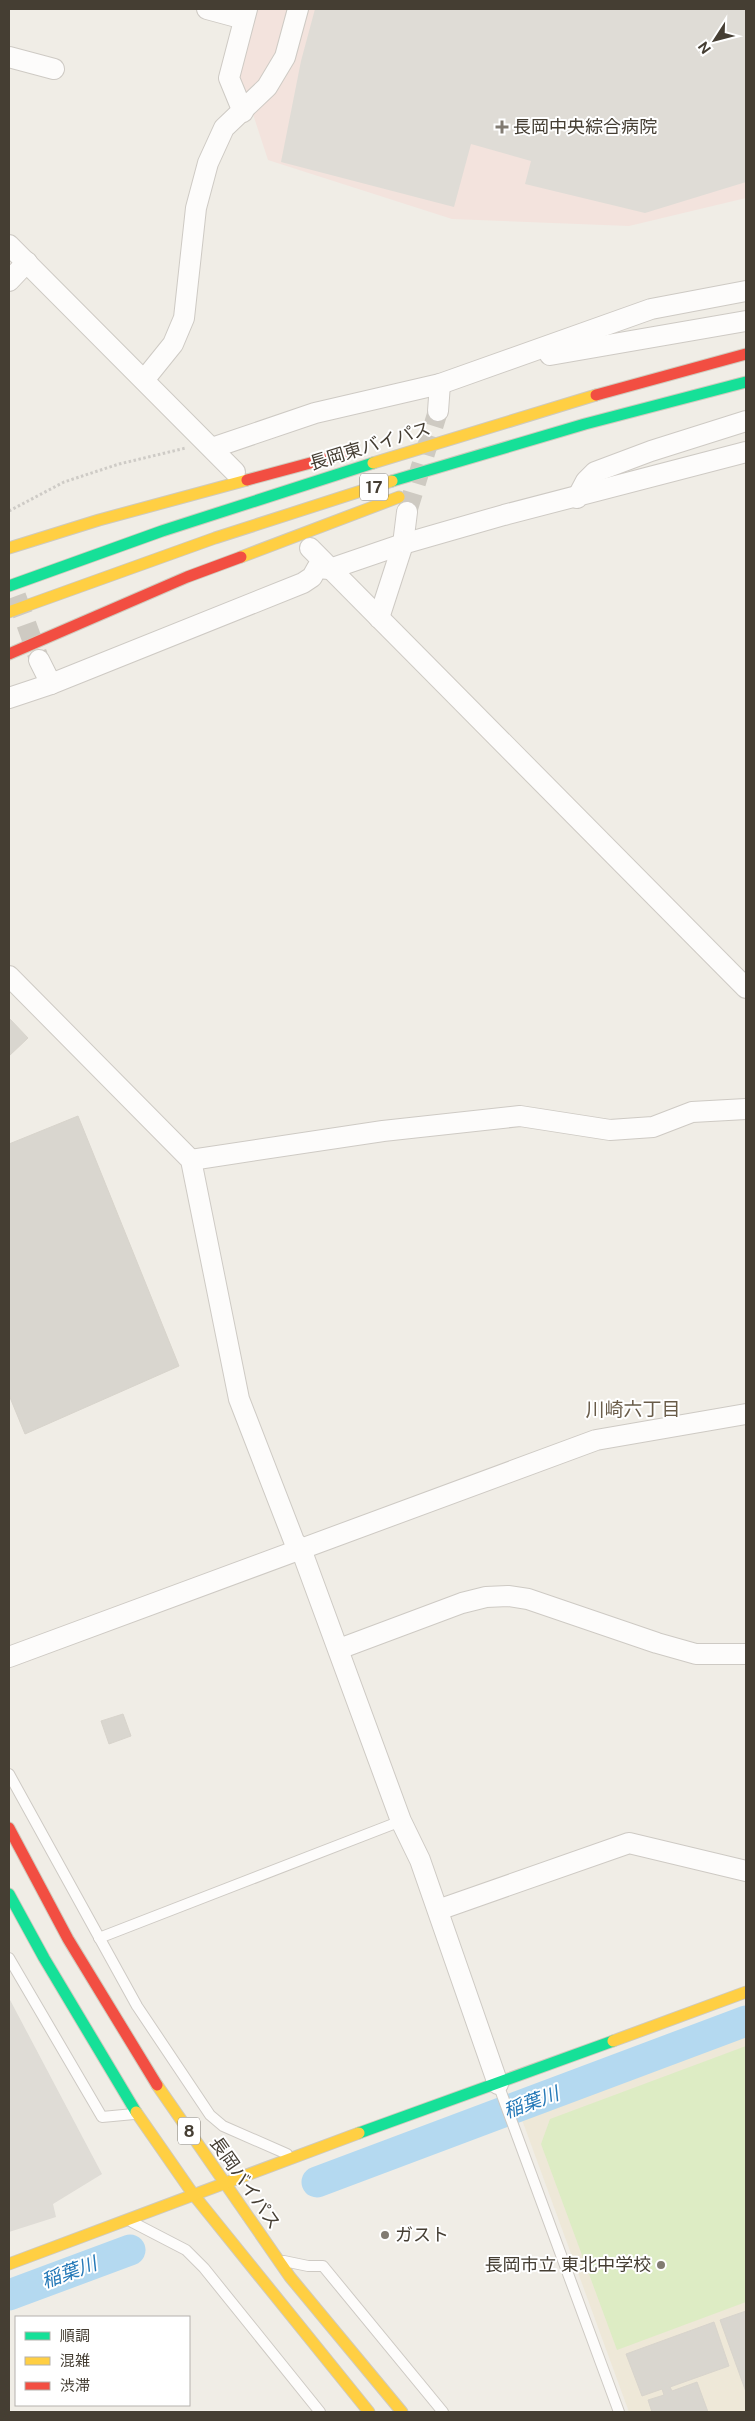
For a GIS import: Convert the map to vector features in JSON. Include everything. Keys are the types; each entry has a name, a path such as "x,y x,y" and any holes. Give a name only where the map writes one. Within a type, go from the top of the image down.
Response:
{"main road":[{"name":"長岡東バイパス","path":"9,586 87,556 283,491 529,415 746,354"},
{"name":"17","path":"513,408 636,375 716,361"},
{"name":"17","path":"9,612 108,574 251,525 471,457 620,414 746,382"},
{"name":"17","path":"478,468 620,414"},
{"name":"17","path":"9,548 99,520 359,449"},
{"name":"17","path":"9,654 187,577 408,503"},
{"name":"長岡バイパス","path":"9,1828 42,1895 103,2000 148,2072 276,2259 402,2412"},
{"name":"8","path":"9,1894 44,1958 137,2114 193,2194 369,2412"},
{"path":"9,2264 193,2194 225,2184 746,1992"}],"street":[{"path":"207,9 246,14 228,78 244,112"},
{"path":"144,380 173,344 184,318 196,208 208,163 224,128 244,112 268,86 285,57 298,9"},
{"path":"9,57 54,69"},
{"path":"9,244 235,472"},
{"path":"9,281 27,262"},
{"path":"212,448 315,413 440,384 651,309 746,291"},
{"path":"496,364 746,321"},
{"path":"438,411 440,384"},
{"path":"577,498 586,481 595,472 651,451 746,421"},
{"path":"9,698 51,684 303,584 312,576 317,568 330,569 403,544 504,515 577,498 746,452"},
{"path":"379,618 403,544 408,503"},
{"path":"310,548 746,988"},
{"path":"39,660 51,684"},
{"path":"9,976 190,1160 239,1399 294,1541 301,1549 401,1821 420,1860 498,2084"},
{"path":"190,1160 383,1131 520,1116 610,1130 653,1127 692,1112 746,1109"},
{"path":"9,1657 596,1440 746,1414"},
{"path":"339,1649 462,1603 486,1597 508,1596 528,1599 657,1643 696,1654 746,1654"},
{"path":"438,1910 629,1843 746,1871"}],"lane":[{"path":"9,1774 137,2006 210,2116 223,2126 295,2158"},
{"path":"99,1938 401,1821"},
{"path":"9,1958 102,2117 137,2114"},
{"path":"498,2084 619,2412"},
{"path":"128,2220 186,2250 204,2268 320,2412"},
{"path":"276,2259 308,2266 323,2266 443,2412"}],"path":[{"path":"9,511 64,482 119,464 194,446 212,448"}],"shaded area":[{"name":"長岡中央綜合病院","path":"257,9 746,9 746,198 629,226 452,219 268,160 246,93 238,77"},
{"name":"長岡中央綜合病院","path":"315,9 746,9 746,182 645,213 525,184 531,161 471,144 454,207 281,162 301,61"},
{"path":"9,1998 102,2174 53,2204 56,2217 9,2232"},
{"name":"長岡市立 東北中学校","path":"746,2034 746,2412 629,2412 521,2117"}],"green space":[{"name":"長岡市立 東北中学校","path":"746,2046 746,2302 617,2350 541,2144 550,2119"}],"building":[{"path":"9,1018 28,1038 9,1056"},
{"path":"78,1116 179,1366 25,1434 9,1395 9,1144"},
{"path":"123,1714 131,1736 109,1744 101,1721"},
{"path":"746,2311 746,2392 720,2320"},
{"path":"714,2322 729,2366 670,2387 672,2391 697,2382 708,2412 652,2412 648,2400 664,2395 662,2389 642,2396 626,2354"}],"waterway":[{"name":"稲葉川","path":"317,2182 746,2021"},
{"name":"稲葉川","path":"9,2295 130,2250"}],"tunnel":[{"path":"407,512 438,411"},
{"path":"16,596 38,656"}],"traffic: fast":[{"path":"392,481 585,424 746,382"},
{"path":"9,586 162,531 373,463"},
{"path":"9,1894 44,1958 136,2112"},
{"path":"359,2133 613,2041"}],"traffic: slow":[{"path":"373,463 596,395"},
{"path":"9,548 99,520 247,480"},
{"path":"9,612 215,538 392,481"},
{"path":"241,557 399,497"},
{"path":"613,2041 746,1992"},
{"path":"157,2085 290,2277 402,2412"},
{"path":"136,2112 193,2194 369,2412"},
{"path":"9,2264 359,2133"}],"traffic: jam":[{"path":"596,395 746,354"},
{"path":"247,480 344,454"},
{"path":"9,654 187,577 241,557"},
{"path":"9,1828 68,1939 157,2085"}],"place":[{"name":"長岡中央綜合病院","path":"502,127"},
{"name":"ガスト","path":"385,2235"},
{"name":"長岡市立 東北中学校","path":"661,2265"}],"district":[{"name":"川崎六丁目","path":"633,1409"}]}
